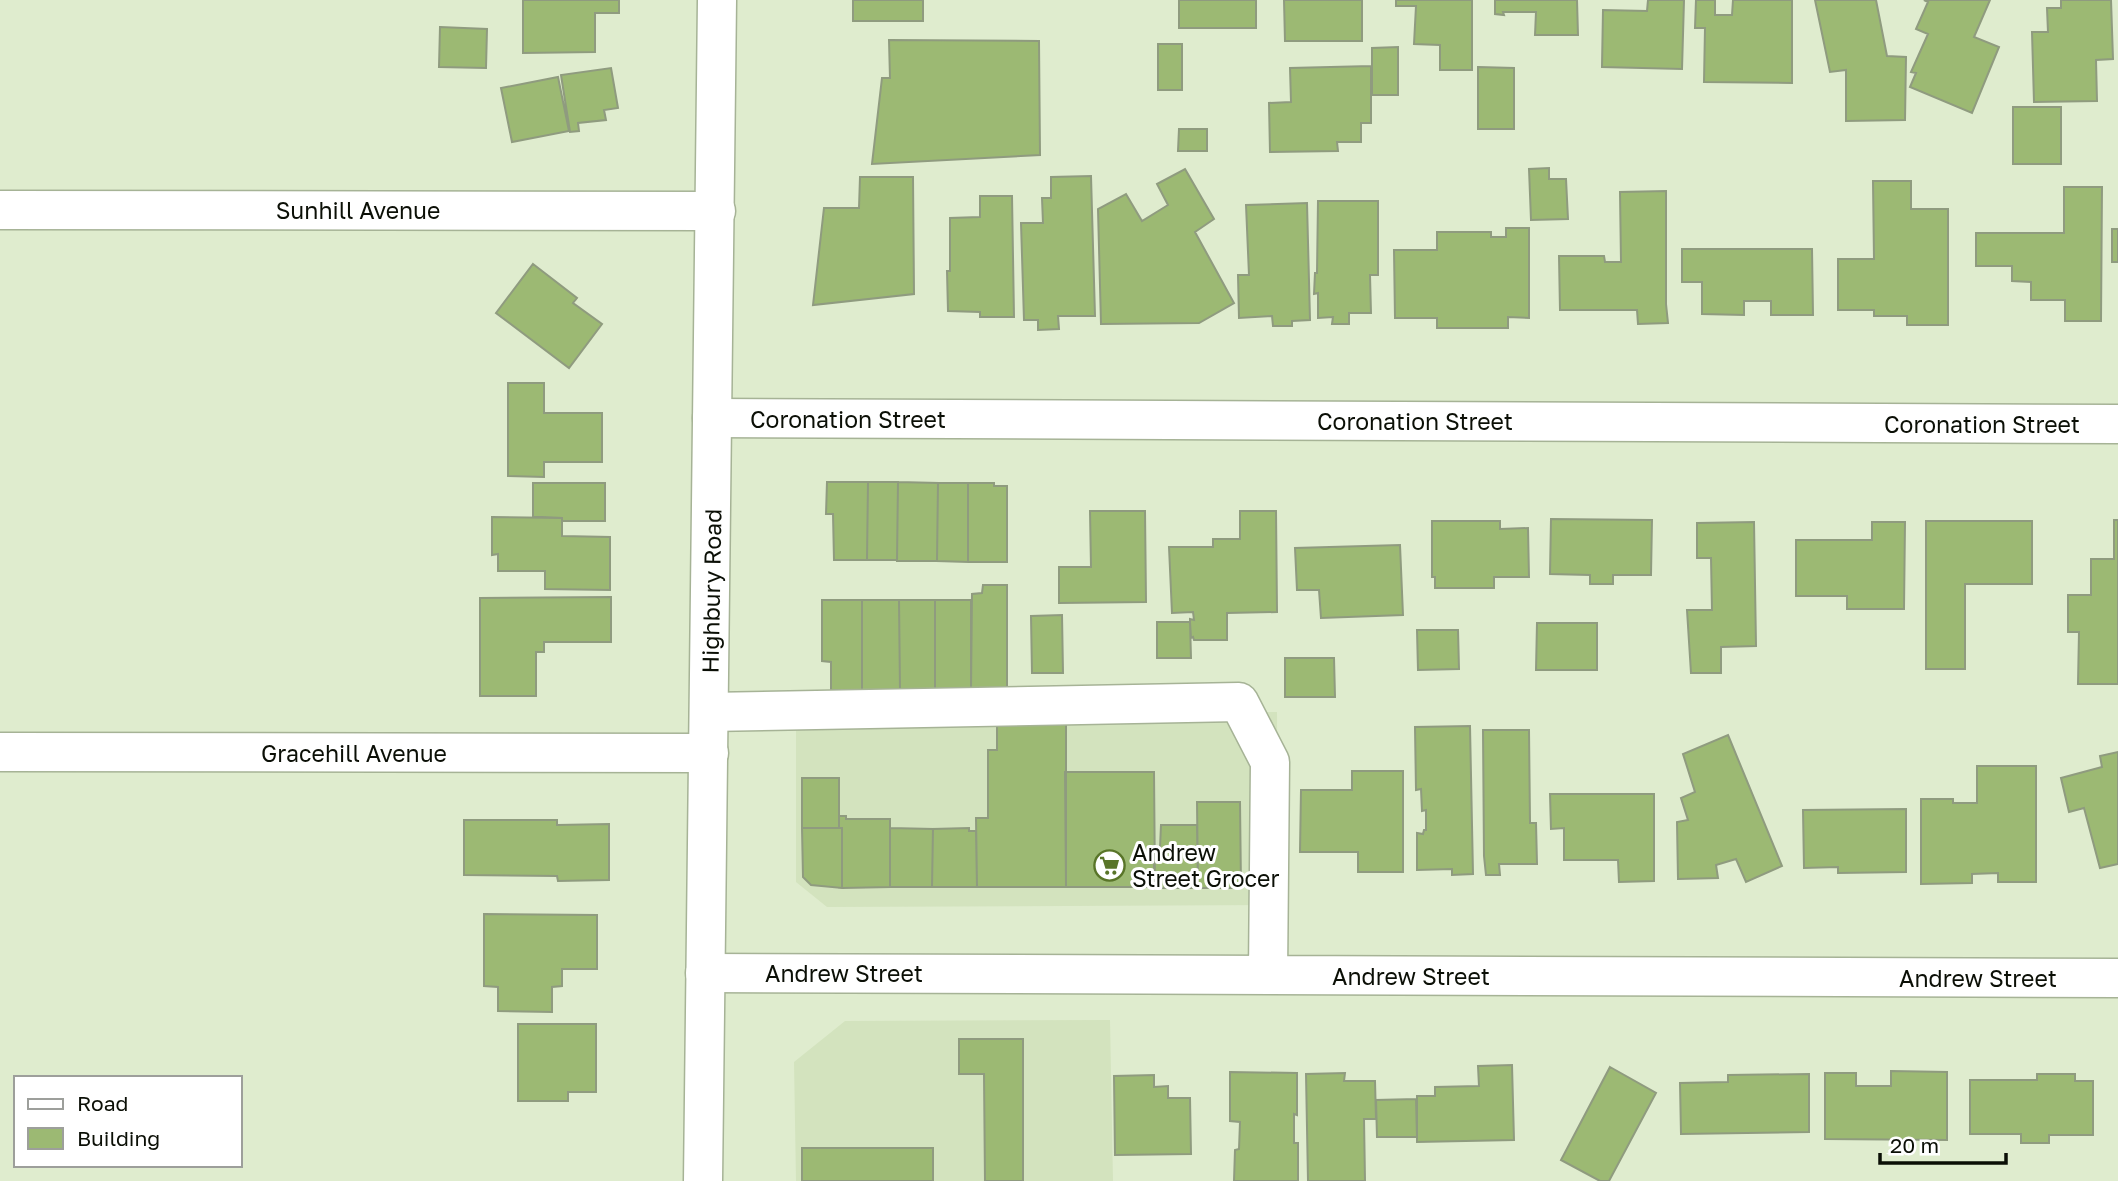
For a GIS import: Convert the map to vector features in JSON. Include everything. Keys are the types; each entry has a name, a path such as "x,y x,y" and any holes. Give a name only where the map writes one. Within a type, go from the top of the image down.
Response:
{"street":[{"name":"Highbury Road","path":"703,1181 717,0"},
{"name":"Sunhill Avenue","path":"0,209 716,211"},
{"name":"Coronation Street","path":"712,418 2118,424"},
{"path":"709,712 1239,702 1270,762 1268,975"},
{"name":"Gracehill Avenue","path":"0,752 709,753"},
{"name":"Andrew Street","path":"705,973 2118,978"}],"shaded area":[{"path":"1277,712 1278,905 827,907 796,882 796,717"},
{"path":"1110,1020 1113,1181 796,1181 794,1062 845,1021"}],"building":[{"path":"523,0 619,0 619,13 595,13 595,52 523,53"},
{"path":"853,0 923,0 923,21 853,21"},
{"path":"1179,0 1256,0 1256,28 1179,28"},
{"path":"1284,0 1362,0 1362,41 1285,41"},
{"path":"1396,0 1472,0 1472,70 1440,70 1440,45 1414,44 1416,6 1396,6"},
{"path":"1495,0 1577,0 1578,35 1535,35 1536,12 1495,14"},
{"path":"1648,0 1684,0 1682,69 1602,67 1603,10 1647,11"},
{"path":"1696,0 1715,0 1715,15 1732,15 1733,0 1792,0 1792,83 1704,82 1705,28 1695,28"},
{"path":"1815,0 1876,0 1887,56 1906,57 1905,120 1846,121 1846,70 1830,72"},
{"path":"1924,0 1990,0 1974,37 1999,47 1972,113 1910,87 1916,73 1911,72 1928,34 1916,29 1928,2"},
{"path":"2061,0 2111,0 2113,59 2096,60 2097,101 2034,102 2032,32 2048,32 2047,8 2061,8"},
{"path":"440,27 487,29 486,68 439,67"},
{"path":"889,40 1039,41 1040,155 872,164 882,78 890,78"},
{"path":"1158,44 1182,44 1182,90 1158,90"},
{"path":"1398,47 1398,95 1372,95 1372,48"},
{"path":"1371,66 1371,123 1361,123 1361,142 1337,142 1338,151 1270,152 1269,103 1291,102 1290,68"},
{"path":"1478,67 1514,68 1514,129 1478,129"},
{"path":"611,68 618,108 604,110 606,120 578,123 579,131 570,132 561,75"},
{"path":"558,77 569,131 512,142 501,88"},
{"path":"2013,107 2061,107 2061,164 2013,164"},
{"path":"1179,129 1207,129 1207,151 1178,151"},
{"path":"1549,168 1549,179 1566,179 1568,219 1531,220 1529,169"},
{"path":"1185,169 1214,219 1195,232 1234,303 1199,323 1101,324 1098,209 1126,194 1142,221 1168,205 1157,184"},
{"path":"1091,176 1095,316 1058,316 1059,329 1038,330 1038,320 1024,320 1021,223 1043,223 1042,198 1051,198 1051,177"},
{"path":"860,177 913,177 914,294 813,305 824,208 859,208"},
{"path":"1873,181 1911,181 1911,209 1948,209 1948,325 1907,325 1907,316 1874,316 1874,310 1838,310 1838,259 1874,259"},
{"path":"2064,187 2102,187 2101,321 2065,321 2065,300 2031,300 2031,282 2012,281 2012,266 1976,266 1976,233 2064,233"},
{"path":"1666,191 1668,323 1638,324 1637,310 1560,310 1559,256 1604,256 1605,262 1621,262 1620,192"},
{"path":"980,196 1012,196 1014,317 980,317 980,312 948,311 950,218 980,217"},
{"path":"1318,201 1378,201 1378,275 1370,275 1371,313 1349,313 1349,324 1332,324 1333,317 1318,318 1318,293 1314,294"},
{"path":"1307,203 1310,320 1292,321 1292,326 1273,326 1272,316 1239,318 1238,275 1249,275 1246,205"},
{"path":"1506,228 1529,228 1529,318 1508,317 1508,328 1437,328 1437,318 1395,318 1394,250 1437,250 1437,232 1491,232 1491,237 1506,237"},
{"path":"2112,229 2118,229 2118,262 2112,262"},
{"path":"1682,249 1812,249 1813,315 1771,315 1771,301 1744,301 1744,315 1702,314 1702,282 1682,282"},
{"path":"533,264 577,298 573,303 602,324 569,368 496,313"},
{"path":"508,383 544,383 544,413 602,413 602,462 544,462 544,477 508,476"},
{"path":"827,482 868,482 867,560 834,560 833,514 826,514"},
{"path":"868,482 898,482 897,560 867,560"},
{"path":"898,482 938,483 937,561 897,561"},
{"path":"533,483 605,483 605,521 562,521 562,518 533,517"},
{"path":"938,483 968,483 968,562 937,561"},
{"path":"968,483 1007,486 1007,562 968,562"},
{"path":"1090,511 1145,511 1146,602 1059,603 1059,567 1091,567"},
{"path":"1240,511 1276,511 1277,612 1227,613 1227,640 1194,640 1191,638 1190,622 1190,619 1194,620 1193,612 1172,613 1169,547 1213,547 1213,539 1240,539"},
{"path":"492,517 562,518 562,536 610,537 610,590 545,589 545,571 498,571 498,554 492,555"},
{"path":"1551,519 1652,520 1651,575 1613,575 1613,584 1590,584 1590,575 1550,574"},
{"path":"2114,520 2118,520 2118,684 2078,684 2079,632 2068,632 2068,595 2091,595 2091,559 2114,559"},
{"path":"1432,521 1500,521 1500,529 1528,528 1529,577 1494,577 1494,588 1435,588 1435,577 1432,577"},
{"path":"1926,521 2032,521 2032,584 1965,584 1965,669 1926,669"},
{"path":"1754,522 1756,646 1721,647 1721,673 1691,673 1687,610 1712,610 1711,558 1697,558 1697,523"},
{"path":"1872,522 1905,522 1904,609 1847,609 1847,596 1796,596 1796,540 1872,540"},
{"path":"1400,545 1403,615 1321,618 1319,590 1297,590 1295,548"},
{"path":"983,585 1007,585 1007,690 971,690 972,594 982,593"},
{"path":"611,597 611,642 544,642 544,652 536,652 536,696 480,696 480,598"},
{"path":"822,600 862,600 862,690 831,690 831,662 822,661"},
{"path":"862,600 899,600 900,690 862,690"},
{"path":"899,600 935,600 935,690 900,690"},
{"path":"935,600 971,600 971,690 935,690"},
{"path":"1062,615 1063,673 1032,673 1031,616"},
{"path":"1157,622 1190,622 1191,658 1157,658"},
{"path":"1537,623 1597,623 1597,670 1536,670"},
{"path":"1417,630 1458,630 1459,669 1418,670"},
{"path":"1285,658 1334,658 1335,697 1285,697"},
{"path":"1066,719 1066,887 977,887 976,818 988,818 988,750 997,750 997,720"},
{"path":"1470,726 1473,874 1452,875 1452,869 1417,870 1417,833 1423,834 1426,830 1426,810 1422,811 1421,789 1416,790 1415,727"},
{"path":"1483,730 1529,730 1530,823 1536,823 1537,864 1499,864 1500,875 1486,875"},
{"path":"1728,735 1782,866 1746,882 1736,859 1716,865 1718,878 1678,879 1677,822 1688,820 1681,798 1695,792 1683,754"},
{"path":"2118,752 2118,864 2100,868 2084,808 2069,812 2061,778 2102,767 2100,756"},
{"path":"1977,766 2036,766 2036,882 1998,882 1998,873 1972,874 1972,883 1921,884 1921,799 1953,799 1953,803 1977,803"},
{"path":"1352,771 1403,771 1403,872 1358,872 1358,852 1300,852 1301,790 1352,790"},
{"path":"1065,772 1154,772 1155,887 1066,887"},
{"path":"802,778 839,778 839,828 802,828"},
{"path":"1550,794 1654,794 1654,881 1619,882 1618,860 1564,860 1564,828 1551,829"},
{"path":"1197,802 1240,802 1241,888 1198,888"},
{"path":"1906,809 1906,872 1838,873 1838,867 1804,868 1803,810"},
{"path":"839,816 846,816 846,819 890,819 890,887 842,888 842,828 839,828"},
{"path":"464,820 557,820 557,825 609,824 609,880 558,881 557,876 464,875"},
{"path":"1161,825 1197,825 1198,888 1154,888 1154,849 1160,848"},
{"path":"802,828 842,828 842,888 811,885 803,877"},
{"path":"890,828 933,829 932,887 890,887"},
{"path":"969,828 969,831 976,831 977,887 932,887 933,829"},
{"path":"484,914 597,915 597,969 562,969 562,986 552,987 552,1012 498,1011 498,987 484,986"},
{"path":"518,1024 596,1024 596,1092 568,1092 568,1101 518,1101"},
{"path":"959,1039 1023,1039 1023,1181 985,1181 984,1074 959,1074"},
{"path":"1512,1065 1514,1140 1417,1142 1417,1096 1435,1096 1435,1087 1479,1086 1478,1066"},
{"path":"1610,1067 1656,1093 1609,1181 1600,1181 1561,1160"},
{"path":"1891,1071 1947,1072 1947,1140 1825,1139 1825,1073 1856,1073 1856,1086 1891,1086"},
{"path":"1230,1072 1297,1073 1294,1143 1298,1143 1298,1181 1234,1181 1235,1150 1239,1149 1240,1122 1230,1121"},
{"path":"1345,1073 1344,1081 1375,1081 1376,1119 1364,1119 1365,1181 1308,1181 1306,1074"},
{"path":"1809,1074 1809,1132 1681,1134 1680,1083 1728,1082 1728,1075"},
{"path":"2037,1074 2075,1074 2075,1081 2093,1081 2093,1135 2049,1135 2049,1143 2021,1143 2021,1134 1970,1134 1970,1080 2037,1080"},
{"path":"1154,1075 1154,1087 1168,1086 1168,1098 1190,1098 1191,1154 1115,1155 1114,1076"},
{"path":"1416,1099 1417,1137 1377,1137 1376,1100"},
{"path":"802,1148 933,1148 933,1181 802,1181"}],"place":[{"name":"Andrew Street Grocer","path":"1109,865"}]}
